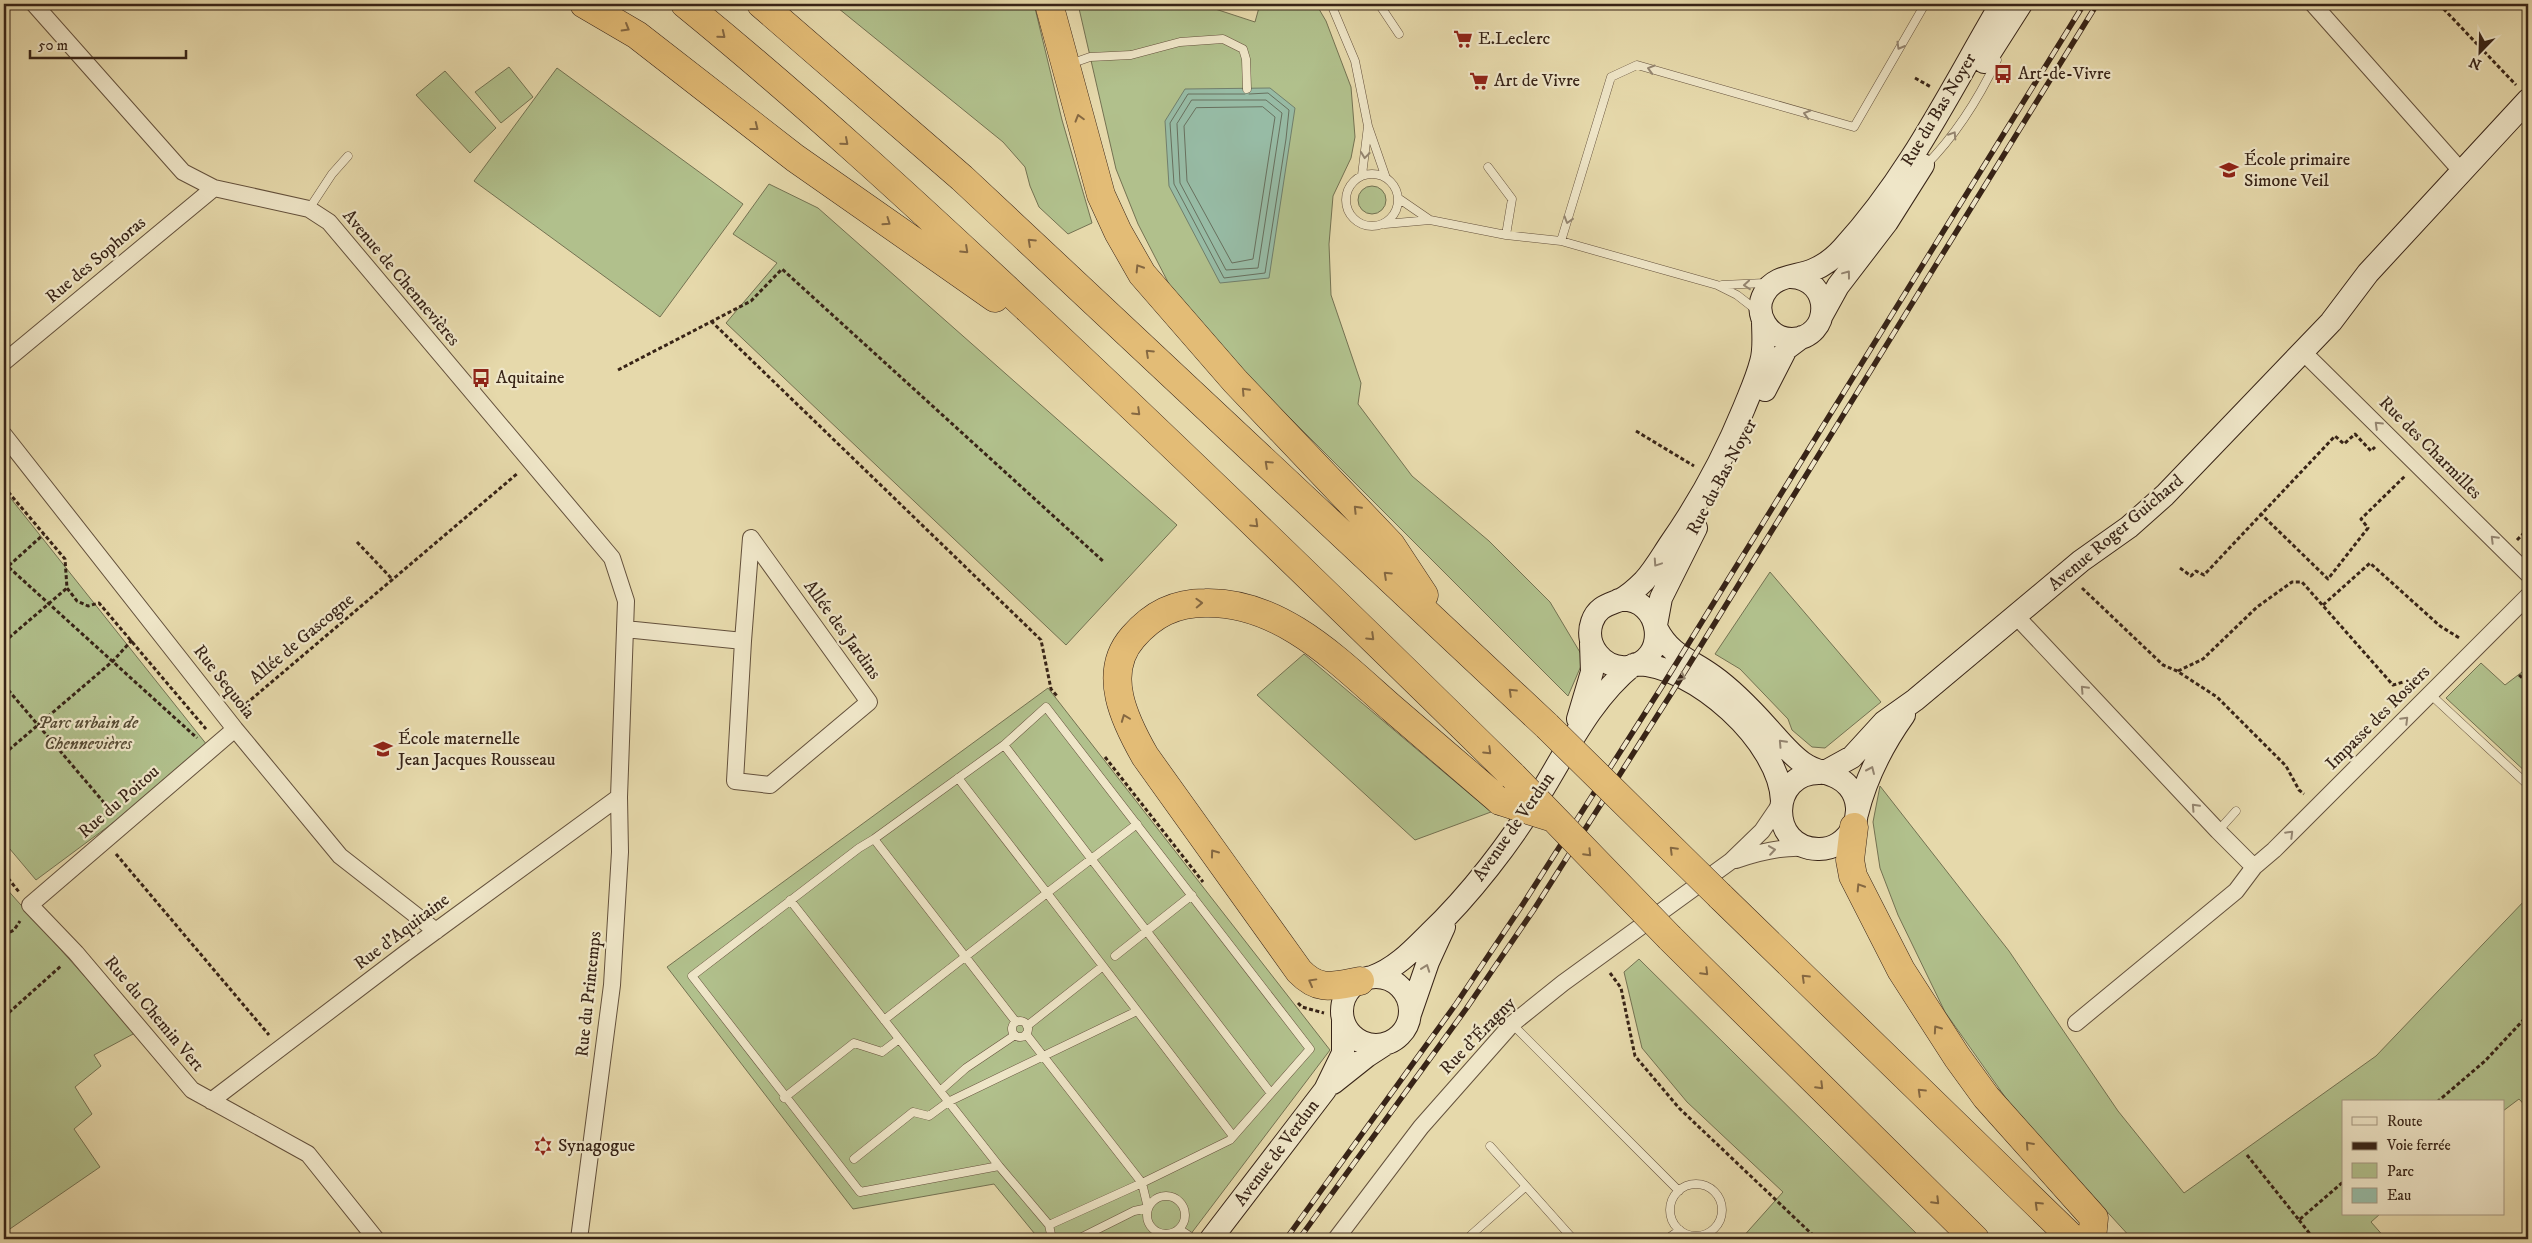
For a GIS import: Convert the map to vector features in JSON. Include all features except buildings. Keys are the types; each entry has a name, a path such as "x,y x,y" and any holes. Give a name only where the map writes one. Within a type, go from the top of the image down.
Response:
{"highway":[{"path":"584,4 637,35 795,158 1076,354"},
{"path":"685,4 733,43 922,210 1282,549 1513,776 1670,938 1975,1239"},
{"path":"761,4 962,178 1448,632 1547,726 2072,1239"},
{"path":"1049,4 1101,195 1118,232 1142,274 1235,381 1390,545 1448,632"},
{"path":"1356,981 1318,985 1299,971 1145,756 1127,724 1118,689 1118,672 1130,640 1144,624 1174,606 1191,603 1229,604 1252,609 1278,620 1334,658 1500,801 1554,818"},
{"path":"1855,822 1850,860 1853,876 1901,970 1929,1016 1986,1097 2094,1218 2092,1239"}],"main road":[{"name":"Rue du Bas Noyer","path":"1784,279 1818,268 1839,253 1892,186 1929,131 1984,32 2013,6"},
{"name":"Rue du Bas Noyer","path":"1822,315 1838,286 1887,222 1920,171 1984,62 2013,6"},
{"name":"Avenue Roger Guichard","path":"1822,773 1852,757 1875,730 2017,617 2067,573 2129,527 2165,495 2330,322 2374,266 2462,172 2525,96"},
{"path":"1784,279 1806,280 1818,290 1822,300 1822,315 1815,329 1802,337 1787,339 1777,336 1762,318 1760,306 1763,296 1784,279"},
{"name":"Rue du Bas Noyer","path":"1620,600 1637,588 1650,573 1685,522 1717,469 1760,368 1763,353 1762,318"},
{"name":"Rue du Bas Noyer","path":"1656,627 1659,605 1665,588 1735,458 1778,362 1789,346 1802,337"},
{"path":"1620,600 1634,601 1644,607 1651,615 1656,627 1663,641 1674,652 1713,676 1746,704 1797,759 1822,773 1836,777 1848,787 1856,801 1855,822 1840,843 1825,849 1815,849 1799,844 1788,834 1781,819 1779,780 1770,762 1746,728 1721,703 1694,683 1669,670 1650,665 1622,667 1608,663 1599,656 1591,643 1590,629 1595,615 1606,605 1620,600"},
{"path":"1634,665 1646,658 1653,650 1656,627"},
{"name":"Avenue de Verdun","path":"1572,739 1592,672 1591,643"},
{"name":"Avenue de Verdun","path":"1356,981 1385,972 1408,954 1452,912 1539,796 1572,739 1607,690 1634,665"},
{"name":"Avenue Roger Guichard","path":"1855,822 1866,780 1915,700"},
{"path":"1781,802 1788,788 1795,781 1810,774 1822,773"},
{"name":"Avenue de Verdun","path":"1410,1014 1428,962 1452,912"},
{"path":"1386,978 1398,984 1409,1001 1410,1014 1403,1032 1387,1044 1373,1045 1360,1041 1350,1033 1344,1021 1342,1008 1346,995 1356,981 1386,978"},
{"name":"Avenue de Verdun","path":"1212,1239 1325,1090 1343,1053 1345,1043 1344,1021"},
{"name":"Avenue de Verdun","path":"1325,1090 1354,1065 1387,1044"}],"street":[{"name":"Avenue de Chennevières","path":"34,4 183,172 214,188 308,209 329,222 530,463 612,558"},
{"path":"2313,4 2462,172"},
{"name":"Rue des Sophoras","path":"4,362 214,188"},
{"name":"Rue des Charmilles","path":"2302,351 2528,574"},
{"name":"Rue Sequoia","path":"4,435 232,724 340,856 436,931"},
{"name":"Allée des Jardins","path":"751,538 869,702 770,785 735,781 743,641 751,538"},
{"name":"Rue du Printemps","path":"579,1239 612,984 620,852 620,752 626,600 612,558"},
{"name":"Impasse des Rosiers","path":"2076,1023 2236,891 2254,867 2431,695 2528,596"},
{"path":"2017,617 2254,867"},
{"path":"625,629 743,641"},
{"name":"Rue du Poitou","path":"30,905 214,747 232,724"},
{"name":"Rue d'Aquitaine","path":"211,1101 436,931 619,797"},
{"name":"Rue d'Éragny","path":"1336,1239 1421,1127 1512,1024 1563,983 1731,861 1762,831 1781,802"},
{"name":"Rue d'Éragny","path":"1731,861 1762,851 1815,849"},
{"name":"Rue du Chemin Vert","path":"30,905 76,953 192,1090 308,1154 376,1239"}],"lane":[{"path":"1331,4 1355,61 1368,126 1386,178 1396,190 1398,198 1395,213 1383,224"},
{"path":"1379,4 1399,34"},
{"path":"1561,241 1611,77 1636,65 1854,127 1925,4"},
{"name":"Rue du Bas Noyer","path":"1960,58 1984,32"},
{"path":"1066,66 1090,57 1131,55 1180,42 1223,39 1243,49 1246,59 1247,88"},
{"path":"1362,175 1368,126"},
{"path":"308,209 332,174 348,156"},
{"name":"Rue du Bas Noyer","path":"1892,186 1902,157"},
{"path":"1488,167 1512,199 1506,236"},
{"path":"1386,178 1379,175 1362,175 1355,180 1346,194 1348,211 1359,223 1375,226 1430,220 1506,236 1561,241 1717,285 1740,286 1784,279"},
{"path":"1398,198 1430,220"},
{"path":"1717,285 1750,304 1762,318"},
{"path":"2431,695 2528,785"},
{"path":"999,1166 860,1192 784,1098 692,976 858,848 874,840 1004,745 1046,707 1310,1048 1230,1140 1142,1183 1049,1225"},
{"path":"1004,745 1270,1092"},
{"path":"958,778 1233,1136"},
{"path":"2218,831 2236,811"},
{"path":"884,1020 1137,824"},
{"path":"874,840 1016,1022"},
{"path":"1115,956 1192,895"},
{"path":"790,900 999,1166 1049,1225 1052,1239"},
{"path":"940,1091 966,1068 1015,1035 1019,1036 1102,966"},
{"path":"854,1159 913,1112 928,1116 948,1102 1137,1011"},
{"path":"1016,1022 1024,1022 1026,1030 1043,1056 1142,1183 1148,1208 1148,1223 1158,1234 1174,1234 1185,1223 1185,1208 1174,1197 1159,1197 1148,1208 1134,1212 1078,1239"},
{"path":"1015,1035 1012,1028 1016,1022"},
{"path":"1512,1024 1679,1191"},
{"path":"784,1098 854,1043 882,1052 899,1039"},
{"path":"1490,1146 1573,1239"},
{"path":"1694,1184 1702,1185 1717,1194 1722,1210 1717,1226 1711,1232 1695,1236 1680,1230 1674,1224 1670,1206 1679,1191 1694,1184"},
{"path":"1474,1239 1471,1235 1525,1187"},
{"path":"1179,1229 1194,1239"},
{"path":"1667,1239 1680,1230"}],"path":[{"path":"2439,4 2525,96"},
{"path":"1915,78 1932,87"},
{"path":"618,370 751,301 782,269 1104,562"},
{"path":"711,321 1041,640 1052,689 1064,704"},
{"path":"1636,431 1697,468"},
{"path":"2180,568 2191,576 2196,571 2204,575 2260,513 2335,436 2344,444 2355,434 2371,451 2388,434"},
{"name":"Allée de Gascogne","path":"232,724 393,580 530,463"},
{"path":"2260,513 2328,579 2368,528 2361,519 2418,464"},
{"path":"4,487 65,559 68,588 77,601 88,606 99,603 132,640 214,747"},
{"path":"4,570 44,534"},
{"path":"357,542 393,580"},
{"path":"4,563 47,604 214,747"},
{"path":"2323,605 2370,563 2440,626 2458,636 2474,650"},
{"path":"2067,573 2163,665 2177,671 2217,697 2286,766 2299,790 2317,807"},
{"path":"2177,671 2202,659 2257,607 2292,582 2302,582 2393,685 2407,681"},
{"path":"4,642 68,588"},
{"path":"4,754 113,661 132,640"},
{"path":"2519,675 2528,683"},
{"path":"4,685 123,825"},
{"path":"1100,751 1204,883"},
{"path":"105,840 280,1049"},
{"path":"4,873 30,905"},
{"path":"4,1017 76,953"},
{"path":"1610,973 1621,988 1635,1056 1679,1108 1818,1239"},
{"path":"1296,1000 1302,1007 1330,1014 1330,1001 1356,981"},
{"path":"2439,1100 2485,1060 2528,1015"},
{"path":"2247,1155 2314,1239"},
{"path":"2299,1220 2342,1183"}],"green space":[{"path":"833,4 1034,4 1062,120 1092,223 1068,234 1039,207 1030,186 1025,167 1003,142"},
{"path":"1078,4 1200,4 1255,22 1260,4 1316,4 1326,21 1351,87 1355,137 1351,158 1333,196 1329,244 1331,295 1361,383 1358,404 1412,476 1489,541 1550,602 1584,659 1568,696 1230,358 1170,286 1138,224 1116,169"},
{"path":"509,67 533,97 501,123 475,92"},
{"path":"557,68 743,204 660,317 474,181"},
{"path":"445,71 496,128 470,153 416,95"},
{"path":"769,184 818,208 1177,525 1066,645 726,323 777,263 733,234"},
{"path":"1372,186 1382,190 1386,200 1382,210 1372,214 1362,210 1358,200 1362,190"},
{"name":"Parc urbain de Chennevières","path":"4,490 211,750 36,880 4,842"},
{"path":"1770,572 1881,702 1825,748 1812,747 1792,730 1788,719 1740,669 1715,654"},
{"path":"1304,654 1491,812 1415,840 1257,695"},
{"path":"2481,663 2505,685 2522,672 2528,680 2528,774 2446,698"},
{"path":"1048,688 1330,1050 1187,1239 1039,1239 994,1184 853,1209 667,967"},
{"path":"1880,786 2009,951 2118,1111 2184,1193 2376,1056 2528,897 2528,1109 2519,1099 2504,1110 2504,1100 2342,1100 2342,1216 2378,1216 2371,1222 2386,1239 2132,1239 2015,1111 1945,1012 1898,915 1880,868 1873,822"},
{"path":"4,886 135,1033 94,1055 101,1066 75,1087 92,1114 74,1129 100,1167 4,1233"},
{"path":"1639,959 1922,1239 1741,1239 1783,1192 1687,1102 1642,1048 1624,972"}],"water":[{"path":"1270,88 1295,108 1269,278 1220,283 1169,186 1165,121 1185,89"}],"railway":[{"path":"1286,1239 1456,1004 1523,904 1661,688 2084,4"},
{"path":"1299,1239 1466,1009 1533,911 1671,694 2097,4"}],"place":[{"name":"E.Leclerc","path":"1463,39"},
{"name":"Art-de-Vivre","path":"2003,74"},
{"name":"Art de Vivre","path":"1479,81"},
{"name":"École primaire Simone Veil","path":"2229,170"},
{"name":"Aquitaine","path":"481,378"},
{"name":"École maternelle Jean Jacques Rousseau","path":"383,749"},
{"name":"Synagogue","path":"543,1146"}]}
